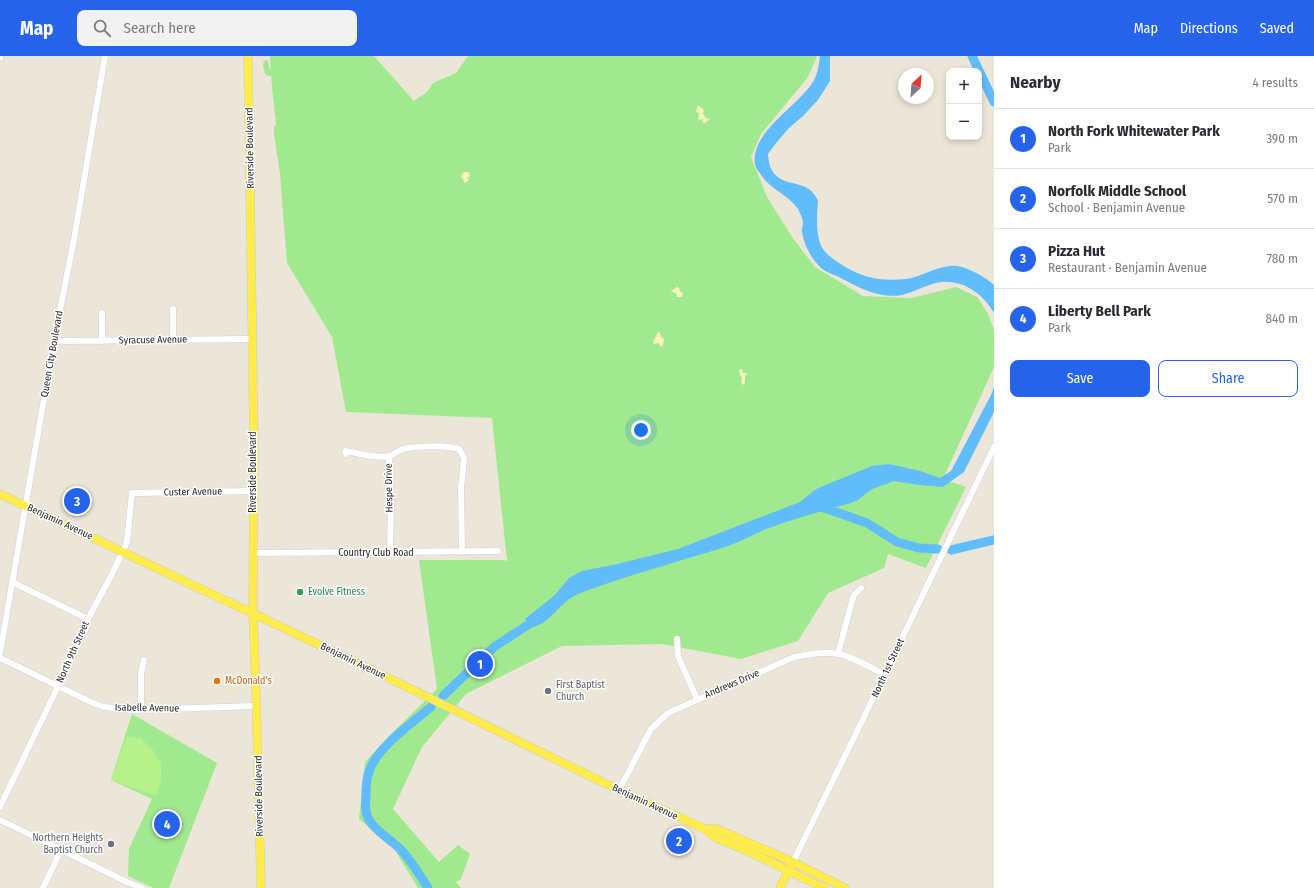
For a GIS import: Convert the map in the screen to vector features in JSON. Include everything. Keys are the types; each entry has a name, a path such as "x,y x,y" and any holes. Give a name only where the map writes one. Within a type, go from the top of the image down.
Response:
{"main road":[{"name":"Riverside Boulevard","path":"248,56 254,491 253,613 262,888"},
{"name":"Benjamin Avenue","path":"0,494 253,613 620,790 705,829 714,837 824,888"},
{"name":"Benjamin Avenue","path":"705,829 717,829 793,862 845,888"},
{"name":"North 1st Street","path":"780,888 793,862"}],"street":[{"name":"Queen City Boulevard","path":"0,653 105,56"},
{"path":"173,309 173,340"},
{"path":"102,313 102,341"},
{"name":"Syracuse Avenue","path":"54,342 252,339"},
{"name":"Hespe Drive","path":"390,553 391,499 388,467 390,456 402,449 438,446 450,446 459,449 461,450 464,458 461,489 462,552"},
{"name":"North 1st Street","path":"793,862 994,447"},
{"path":"346,454 345,451 379,457 390,456"},
{"name":"Custer Avenue","path":"132,493 254,491"},
{"name":"North 9th Street","path":"0,807 88,624 88,619 112,574 126,542 132,493"},
{"name":"Country Club Road","path":"254,553 498,551"},
{"path":"12,582 88,619"},
{"path":"838,654 854,595 861,588"},
{"path":"677,639 678,656 697,699"},
{"name":"Andrews Drive","path":"620,790 651,729 668,712 697,699 794,657 808,654 838,654 848,657 884,674"},
{"name":"Isabelle Avenue","path":"0,658 104,707 141,710 256,706"},
{"path":"141,710 141,673 144,660"},
{"path":"0,820 61,850 126,885 142,888"},
{"path":"43,888 61,850"}],"green space":[{"path":"270,56 374,56 414,101 427,92 433,83 456,73 468,56 817,56 808,77 761,134 751,157 767,197 792,237 815,267 863,296 911,298 956,287 977,297 987,312 994,329 994,367 943,479 966,487 926,568 888,554 884,568 828,593 798,641 741,659 662,644 562,646 466,694 422,747 393,809 439,862 458,845 470,854 461,879 456,882 461,888 418,888 393,847 359,819 365,762 437,689 419,560 507,561 492,418 346,412 332,337 287,263 280,174 274,134 274,127 276,125 271,76 265,74 263,65 264,61 268,61 271,71"},
{"path":"132,714 217,763 169,888 153,888 128,876 129,849 152,799 111,780"},
{"path":"127,736 140,738 152,749 161,763 161,780 156,796 111,780"}],"sand":[{"path":"698,105 704,110 703,114 706,118 710,119 705,123 702,122 703,119 698,119 699,114 696,111"},
{"path":"464,172 468,172 470,174 469,177 467,177 469,180 465,183 461,176"},
{"path":"677,287 683,293 682,297 677,297 676,293 671,291"},
{"path":"658,332 664,339 661,347 658,343 654,344 653,342"},
{"path":"740,369 742,369 743,373 747,373 744,385 741,383 742,378 739,372"}],"water":[{"path":"820,56 830,56 830,81 818,100 789,128 768,154 770,165 777,177 806,187 818,200 818,232 820,244 824,251 836,261 853,271 861,275 878,279 906,279 950,266 967,269 985,278 994,285 994,313 984,299 977,293 970,288 954,282 936,283 902,295 894,296 878,294 863,289 827,272 814,260 804,242 802,231 803,221 798,209 789,199 763,178 755,164 756,152 760,140 778,119 808,89 814,80"},
{"path":"994,387 994,412 964,472 943,487 894,481 872,489 858,500 851,503 789,521 728,546 578,594 566,602 545,622 539,625 532,627 525,619 555,595 569,578 582,571 678,549 800,502 816,489 872,466 889,464 920,471 940,478 951,471"}],"waterway":[{"path":"972,56 994,102"},
{"path":"819,506 867,523 897,542 919,548 938,549"},
{"path":"951,550 994,540"},
{"path":"443,696 494,647 539,617"},
{"path":"428,888 404,853 378,831 370,821 366,811 366,784 373,763 379,754 396,736 431,707"}],"place":[{"name":"Pizza Hut","path":"77,501"},
{"name":"Evolve Fitness","path":"300,592"},
{"name":"North Fork Whitewater Park","path":"480,664"},
{"name":"McDonald's","path":"217,681"},
{"name":"First Baptist Church","path":"548,691"},
{"name":"Liberty Bell Park","path":"167,824"},
{"name":"Norfolk Middle School","path":"679,841"},
{"name":"Northern Heights Baptist Church","path":"111,844"}]}
